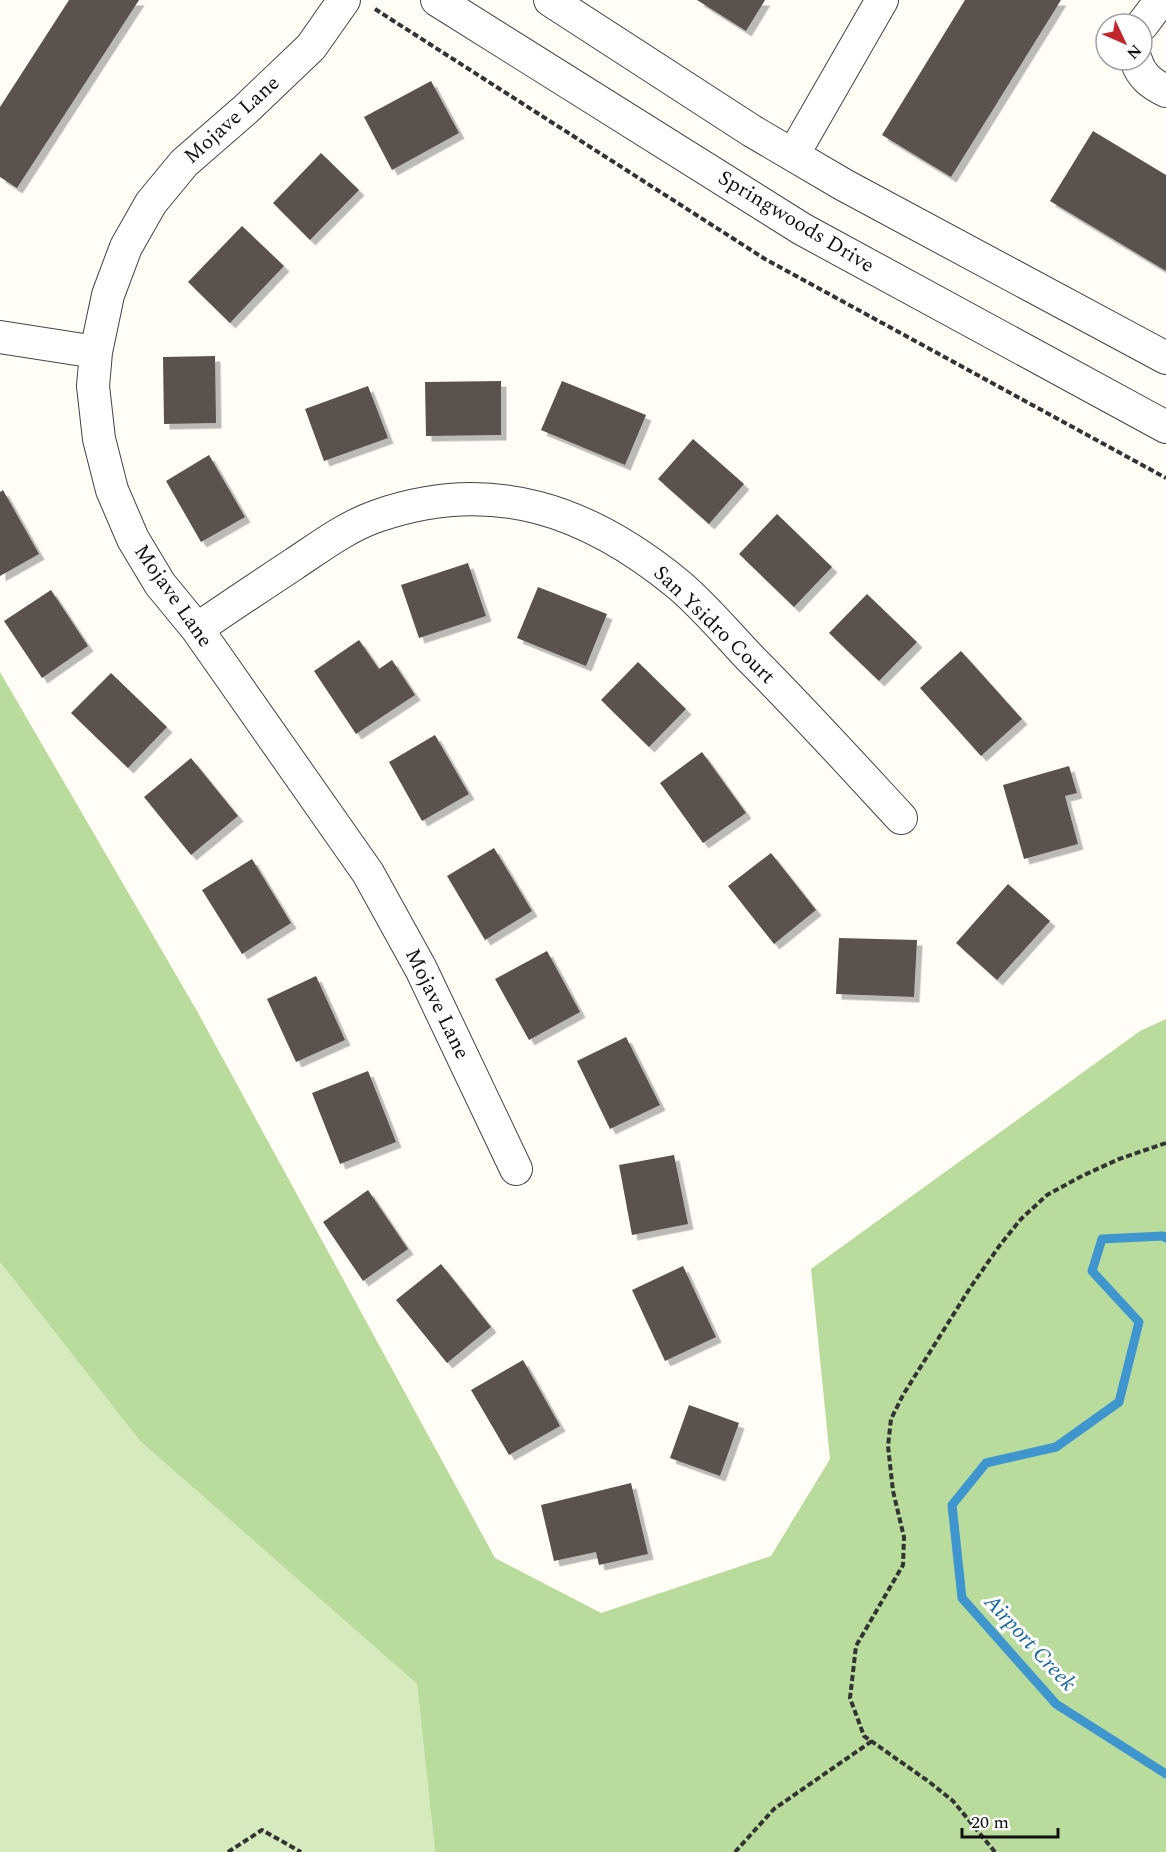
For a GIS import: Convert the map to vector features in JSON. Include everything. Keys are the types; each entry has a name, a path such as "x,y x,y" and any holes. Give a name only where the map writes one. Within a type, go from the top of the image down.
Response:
{"street":[{"name":"Springwoods Drive","path":"436,0 802,229 1166,427"},
{"path":"550,0 742,124 844,185 1166,358"},
{"path":"793,155 882,0"},
{"path":"1152,12 1161,0"},
{"name":"Mojave Lane","path":"357,3 246,109 184,163 151,203 126,247 108,295 96,352 93,386 99,439 112,490 133,539 160,584 197,629 368,873 422,969 516,1169"},
{"path":"1141,72 1152,84 1166,91"},
{"path":"0,337 96,352"},
{"name":"San Ysidro Court","path":"197,629 341,532 376,516 421,504 468,499 506,500 535,506 587,525 636,553 680,586 809,717 901,818"}],"path":[{"path":"357,3 765,259 1166,478"},
{"path":"995,1852 953,1801 864,1736 850,1698 856,1646 903,1565 904,1537 893,1491 888,1446 891,1419 903,1395 970,1288 1021,1219 1047,1195 1080,1177 1119,1159 1166,1143"},
{"path":"735,1852 774,1809 872,1741"},
{"path":"228,1852 262,1830 302,1852"}],"green space":[{"path":"0,672 197,1011 495,1558 601,1613 771,1556 830,1459 811,1269 1140,1031 1166,1019 1166,1852 435,1852 417,1684 140,1441 0,1262"},
{"path":"0,1262 140,1441 417,1684 435,1852 0,1852"}],"building":[{"path":"69,0 139,0 17,188 0,177 0,107"},
{"path":"697,0 765,0 746,31"},
{"path":"965,0 1061,0 951,177 882,135"},
{"path":"431,81 459,133 392,170 364,117"},
{"path":"1093,131 1166,175 1166,271 1050,201"},
{"path":"321,153 359,190 310,240 273,203"},
{"path":"242,226 284,266 230,323 188,282"},
{"path":"215,356 216,423 164,424 163,357"},
{"path":"501,381 501,435 426,436 425,382"},
{"path":"562,381 646,415 625,465 541,430"},
{"path":"368,386 388,438 324,461 305,409"},
{"path":"693,439 744,484 709,524 658,479"},
{"path":"209,455 245,517 201,542 166,481"},
{"path":"3,490 39,554 0,576 0,492"},
{"path":"777,514 832,567 794,607 739,554"},
{"path":"468,563 486,616 419,638 401,585"},
{"path":"538,587 607,614 586,666 517,638"},
{"path":"51,590 88,646 42,678 4,621"},
{"path":"867,594 917,642 879,681 829,633"},
{"path":"359,640 379,669 392,660 415,695 356,734 314,671"},
{"path":"961,651 1022,719 981,756 920,688"},
{"path":"638,662 686,709 649,747 601,700"},
{"path":"111,673 167,727 128,768 71,713"},
{"path":"435,735 469,794 422,821 389,762"},
{"path":"702,752 746,813 703,843 660,783"},
{"path":"191,758 238,816 191,855 144,797"},
{"path":"1069,766 1077,793 1065,796 1078,844 1024,859 1003,785"},
{"path":"494,848 532,911 485,940 447,876"},
{"path":"771,853 816,910 774,944 728,886"},
{"path":"252,859 291,923 242,954 202,890"},
{"path":"1008,884 1050,921 997,980 956,943"},
{"path":"839,938 917,940 914,997 836,994"},
{"path":"547,951 580,1012 529,1040 495,979"},
{"path":"316,976 345,1040 296,1062 267,999"},
{"path":"626,1037 660,1105 610,1129 577,1061"},
{"path":"368,1071 396,1142 340,1164 312,1093"},
{"path":"674,1155 688,1224 632,1235 619,1165"},
{"path":"368,1190 408,1249 363,1281 323,1222"},
{"path":"441,1264 491,1327 447,1363 396,1300"},
{"path":"683,1266 716,1337 665,1361 632,1290"},
{"path":"523,1360 560,1426 509,1455 471,1390"},
{"path":"689,1405 739,1423 720,1476 670,1458"},
{"path":"631,1483 648,1554 599,1565 596,1552 554,1561 541,1505"}],"waterway":[{"name":"Airport Creek","path":"1166,1238 1163,1236 1102,1239 1092,1271 1139,1322 1119,1402 1056,1447 986,1463 952,1505 962,1598 1056,1704 1166,1774"}]}
